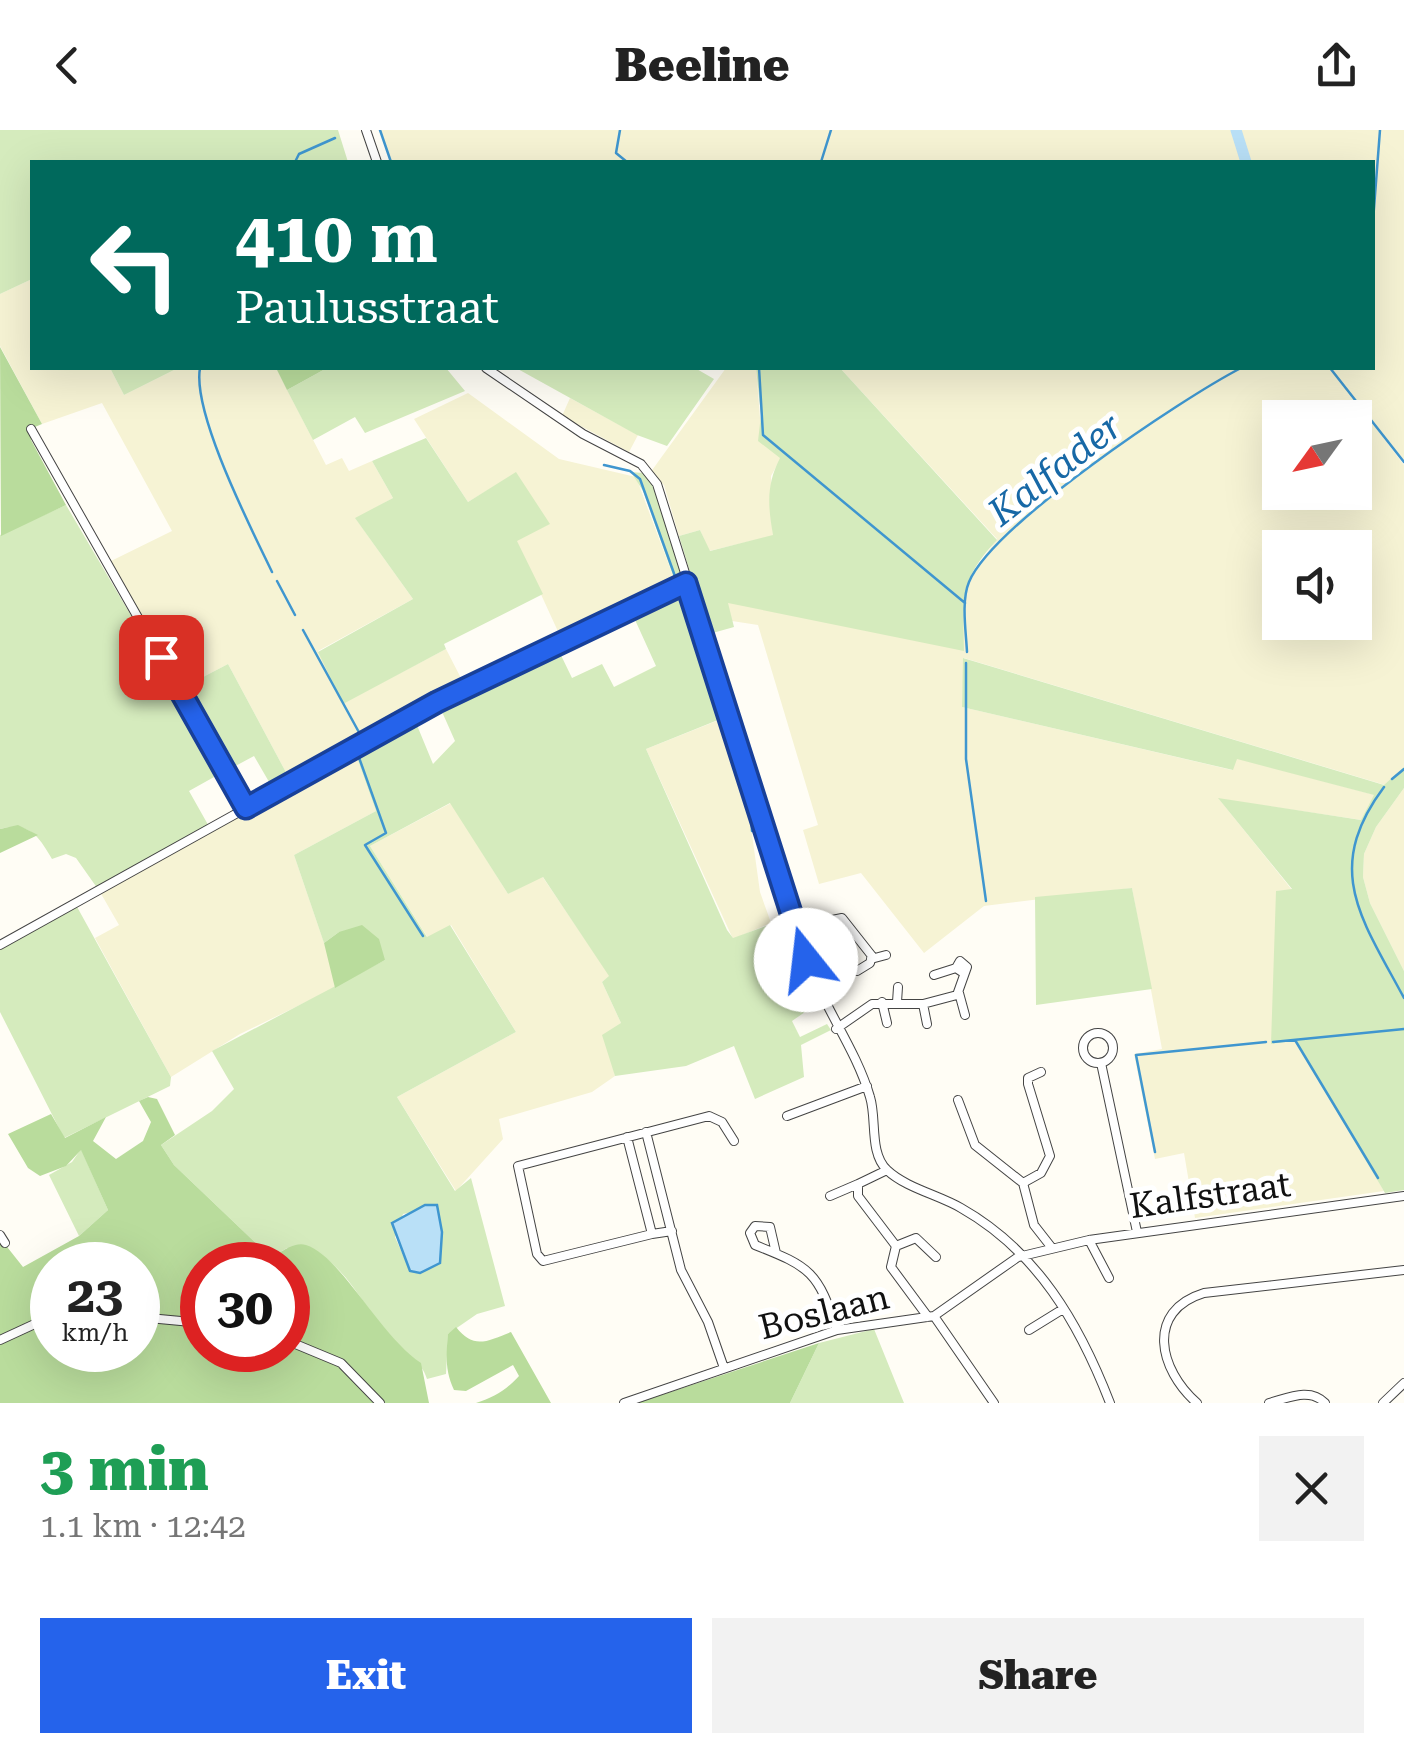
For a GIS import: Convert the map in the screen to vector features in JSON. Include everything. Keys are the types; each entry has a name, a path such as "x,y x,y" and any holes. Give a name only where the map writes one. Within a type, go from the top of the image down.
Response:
{"street":[{"path":"366,130 376,160"},
{"path":"489,370 582,434 642,464 658,484 806,960 867,1086 877,1152 887,1170 962,1208 1026,1255 1091,1357 1110,1403"},
{"path":"31,429 246,808"},
{"path":"0,945 437,702 686,583"},
{"path":"871,959 866,945 842,918 825,927 832,950 850,971 864,968 871,959 886,954"},
{"path":"965,1016 959,992 961,967 968,949"},
{"path":"806,960 832,950"},
{"path":"934,975 961,967"},
{"path":"897,1002 898,987"},
{"path":"836,1028 864,1006 882,1002 923,1004 959,992"},
{"path":"882,1002 887,1023"},
{"path":"923,1004 927,1024"},
{"path":"1101,1063 1137,1232"},
{"path":"1023,1184 1041,1173 1050,1156 1028,1084 1028,1078 1041,1072"},
{"path":"787,1116 867,1086"},
{"path":"958,1100 975,1145 1023,1184 1034,1225 1052,1248"},
{"path":"672,1231 543,1261 528,1218 518,1166 709,1116 722,1122 734,1141"},
{"path":"646,1132 684,1277 710,1326 724,1368"},
{"path":"627,1137 652,1234"},
{"path":"830,1196 887,1170"},
{"path":"858,1184 858,1196 896,1246"},
{"name":"Kalfstraat","path":"1026,1255 1137,1232 1404,1196"},
{"path":"896,1246 916,1238 936,1257"},
{"path":"1089,1240 1108,1278"},
{"path":"896,1246 891,1267 994,1403"},
{"path":"776,1252 814,1274 837,1330"},
{"name":"Boslaan","path":"624,1403 837,1330 931,1316 1009,1260 1026,1255"},
{"path":"1198,1403 1168,1364 1162,1344 1165,1323 1186,1300 1204,1293 1404,1270"},
{"path":"1029,1330 1063,1309"},
{"path":"0,1340 30,1326"},
{"path":"310,1351 341,1364 380,1403"},
{"path":"1382,1403 1404,1383"},
{"path":"1269,1403 1304,1394 1318,1396 1326,1403"}],"shaded area":[{"path":"380,130 1404,130 1404,460 1372,421 1372,400 1262,400 1262,510 1372,510 1372,423 1404,465 1404,767 1385,785 964,658 962,707 1232,770 1236,758 1375,795 1362,820 1219,799 1292,890 1277,891 1272,1044 1295,1041 1384,1191 1195,1218 1184,1153 1155,1159 1134,1054 1162,1049 1132,888 984,906 924,953 861,873 819,884 803,830 818,825 758,625 732,621 727,602 963,607 963,585 997,539 842,370 1375,370 1375,160 390,160"},
{"path":"30,280 30,370 111,370 124,395 174,370 277,370 326,465 342,458 349,471 372,461 393,498 356,519 413,599 318,651 343,703 446,649 464,684 289,778 228,664 182,688 109,562 172,531 102,403 42,424 0,346 0,294"},
{"path":"725,370 756,370 761,430 781,458 771,476 773,536 709,551 700,530 679,536 664,485 650,473"},
{"path":"468,393 559,459 636,477 676,584 561,638 516,540 549,524 516,473 468,502 414,419"},
{"path":"570,398 638,435 629,452 562,416"},
{"path":"719,720 749,813 760,892 771,923 733,939 646,749"},
{"path":"355,752 376,811 294,855 332,966 335,988 240,1034 171,1077 95,938 119,925 100,892"},
{"path":"1404,788 1404,971 1370,903 1363,877 1364,854 1376,827"},
{"path":"451,803 508,894 542,876 610,976 602,982 621,1023 611,1056 615,1076 592,1092 499,1119 503,1139 456,1191 397,1097 516,1032 451,925 428,938 370,846"}],"green space":[{"path":"0,130 338,130 347,160 30,160 30,280 0,294"},
{"path":"0,347 42,424 30,429 31,440 66,505 1,536"},
{"path":"111,370 174,370 124,395"},
{"path":"277,370 323,370 287,390"},
{"path":"323,370 448,370 465,391 365,433 355,417 313,440 287,390"},
{"path":"520,370 698,370 714,379 667,446 637,435"},
{"path":"756,370 842,370 997,540 976,567 966,591 964,651 728,603 734,627 709,634 679,536 700,530 710,551 773,535 769,496 780,458 758,441 761,415"},
{"path":"426,438 468,502 516,472 550,524 517,541 543,594 444,644 446,649 343,704 318,652 413,599 355,518 393,498 372,461"},
{"path":"631,472 643,473 654,486 681,574 676,584 643,491"},
{"path":"66,505 223,772 189,791 211,830 100,892 76,858 66,854 52,859 32,832 18,827 0,829 0,535"},
{"path":"676,590 685,594 692,606 741,768 736,771 718,720 646,749 727,930 733,938 766,926 769,934 793,930 818,1003 792,1021 800,1037 827,1024 831,1030 801,1045 804,1077 755,1099 734,1046 686,1066 615,1076 602,1035 621,1023 602,982 609,976 543,877 508,894 450,803 370,846 427,937 450,925 516,1032 397,1097 455,1191 471,1178 505,1306 477,1314 448,1334 446,1374 427,1379 417,1362 392,1341 334,1265 310,1252 310,1242 255,1242 174,1165 161,1145 212,1111 234,1089 212,1051 385,960 339,932 324,943 294,855 376,811 355,752 414,718 433,764 455,741 439,705 557,647 572,678 602,664 614,687 656,666 631,611","holes":["418,1211 410,1271 395,1237 403,1214"]},
{"path":"963,658 1384,785 1404,767 1404,788 1376,827 1364,854 1363,877 1370,903 1404,971 1404,1190 1385,1193 1295,1041 1271,1044 1276,891 1292,889 1218,798 1361,820 1374,795 1237,759 1233,770 962,707"},
{"path":"228,664 289,778 272,787 254,756 228,770 182,688"},
{"path":"18,825 38,835 0,853 0,829"},
{"path":"1132,888 1152,989 1036,1005 1035,897"},
{"path":"76,905 171,1077 170,1086 64,1138 0,1012 0,947"},
{"path":"362,925 379,939 385,960 335,988 324,943 339,932"},
{"path":"157,1099 175,1135 161,1145 174,1165 255,1242 180,1242 180,1319 160,1317 160,1242 68,1242 108,1210 81,1150 66,1166 40,1176 28,1168 8,1134 51,1114 65,1138 106,1117 93,1141 116,1159 143,1141 151,1122 139,1101"},
{"path":"81,1149 108,1210 79,1236 49,1175 72,1162"},
{"path":"0,1238 23,1267 30,1263 30,1323 0,1337"},
{"path":"310,1247 333,1264 391,1335 421,1363 429,1403 385,1403 346,1362 310,1346"},
{"path":"160,1323 180,1324 180,1372 310,1372 310,1354 339,1366 375,1403 0,1403 0,1344 30,1330 30,1372 160,1372"},
{"path":"456,1327 475,1341 511,1332 551,1403 476,1403 499,1393 519,1376 513,1365 466,1391 454,1390 447,1349 448,1334"},
{"path":"874,1329 904,1403 790,1403 819,1343"},
{"path":"819,1343 790,1403 637,1403"}],"water":[{"path":"425,1205 437,1205 442,1232 440,1263 420,1273 410,1271 392,1223"}],"waterway":[{"path":"380,130 390,160"},
{"path":"620,130 616,153 625,160"},
{"path":"822,160 831,130"},
{"path":"1236,130 1245,160"},
{"path":"1375,195 1380,130"},
{"path":"296,160 299,154 335,138"},
{"path":"200,370 200,388 214,441 272,572"},
{"path":"759,370 763,435 965,603"},
{"name":"Kalfader","path":"967,652 965,598 969,582 985,558 1013,529 1092,465 1238,370"},
{"path":"1332,370 1404,462"},
{"path":"604,465 630,471 640,479 676,579"},
{"path":"277,581 295,615"},
{"path":"683,595 751,812 752,831"},
{"path":"303,630 361,736 374,731"},
{"name":"Kalfader","path":"966,663 966,759 986,901"},
{"path":"378,739 357,752 386,833 365,845 423,936"},
{"path":"1392,779 1404,769"},
{"path":"1384,787 1365,817 1355,844 1352,869 1363,918 1404,998"},
{"path":"1273,1042 1404,1029"},
{"path":"1295,1040 1378,1178"},
{"path":"1155,1152 1136,1055 1266,1042"}],"route":[{"path":"161,657 246,808 437,702 686,583 806,960"}]}
